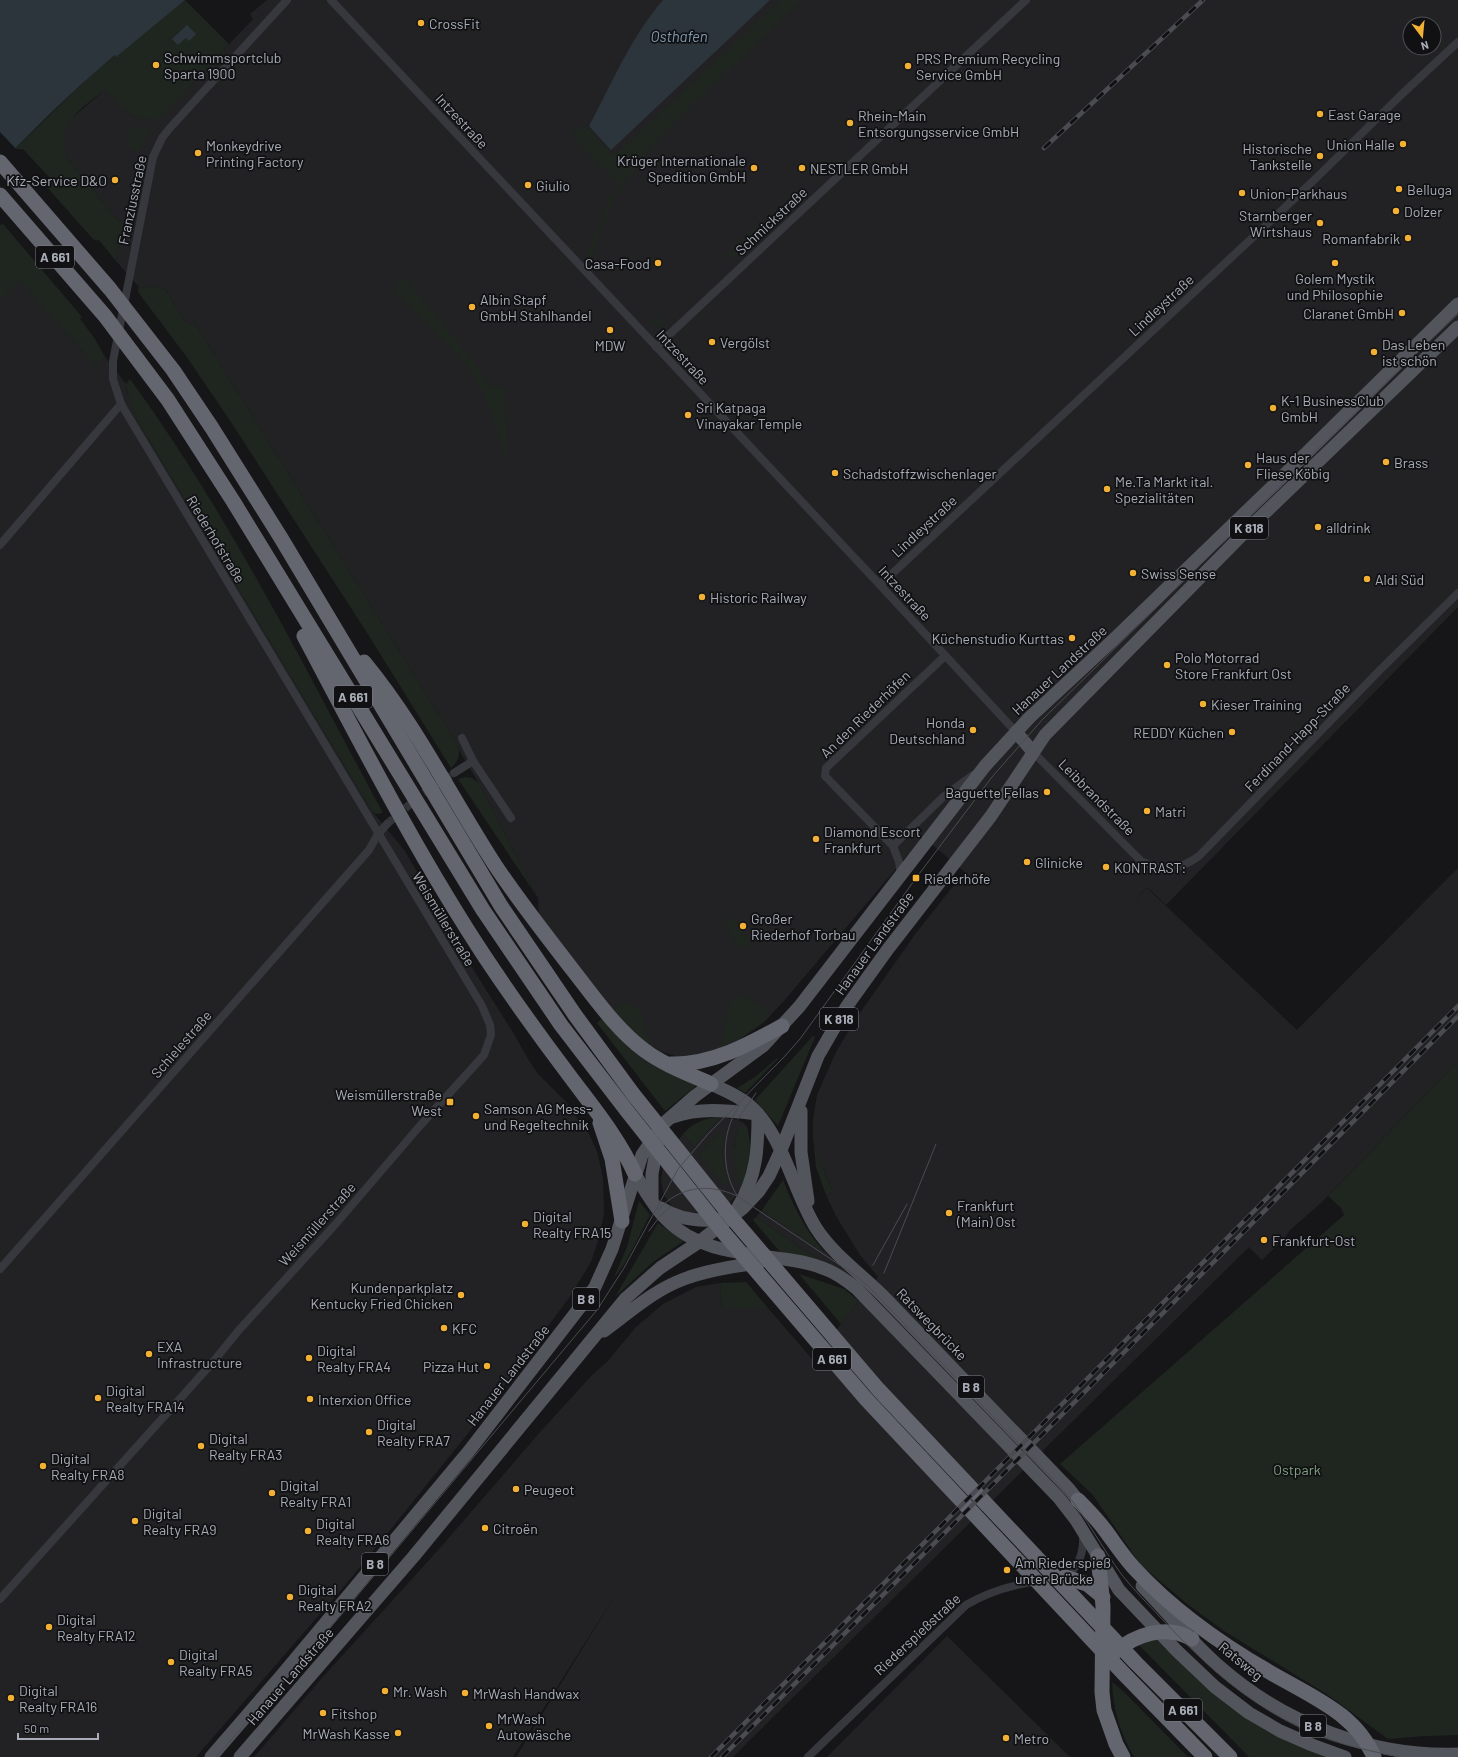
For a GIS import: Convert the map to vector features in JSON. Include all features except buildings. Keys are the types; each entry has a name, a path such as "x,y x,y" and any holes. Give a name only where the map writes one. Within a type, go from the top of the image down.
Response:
{"highway":[{"name":"A 661","path":"0,162 110,289 173,370 212,428 333,624 501,906 575,1015 633,1094 733,1219 878,1389 1136,1663 1230,1757"},
{"name":"A 661","path":"2,197 105,316 200,449 483,910 561,1025 627,1112 723,1232 866,1399 1125,1675 1205,1757"},
{"path":"267,557 297,622 402,821 431,872 516,1003 609,1128 624,1151 635,1174"},
{"path":"333,624 384,686 448,786 495,865 536,922 617,1024 643,1049 668,1064 711,1084"},
{"path":"668,1064 694,1063 712,1058 756,1040 782,1026"},
{"path":"566,1072 598,1120 603,1132 614,1170 622,1221"},
{"path":"1069,1496 1096,1518 1134,1568 1165,1600 1201,1629 1267,1671 1327,1703 1340,1713 1362,1736 1374,1757"},
{"path":"1098,1556 1103,1597 1104,1623 1102,1680 1104,1710 1108,1725 1123,1757"},
{"path":"1065,1577 1087,1584 1103,1597"},
{"path":"1102,1680 1106,1667 1113,1654 1130,1640 1159,1632 1180,1634 1192,1639"}],"main road":[{"name":"Hanauer Landstraße","path":"711,1084 749,1058 782,1026 821,981 985,766 1016,732 1362,400 1458,304"},
{"name":"Hanauer Landstraße","path":"781,1150 818,1056 847,1006 888,949 991,816 1045,735 1239,538 1458,327"},
{"path":"1016,732 1033,752"},
{"name":"B 8","path":"635,1174 647,1146 665,1122 711,1084 743,1101 758,1114 781,1150 813,1222"},
{"path":"802,1096 800,1152 813,1222"},
{"path":"706,1111 758,1114 755,1168 748,1188 732,1217 705,1221 680,1218 665,1211 652,1201 651,1190 654,1158 665,1122 683,1114 706,1111"},
{"name":"K 818","path":"699,1242 748,1204 769,1176 781,1150"},
{"name":"Hanauer Landstraße","path":"211,1757 281,1676 469,1451 566,1327 595,1287 605,1268 622,1221 635,1174"},
{"path":"635,1174 652,1201 669,1222 699,1242"},
{"name":"Ratswegbrücke","path":"813,1222 828,1244 873,1285 1069,1496"},
{"name":"Hanauer Landstraße","path":"240,1757 414,1556 592,1341 621,1303 639,1285 699,1242"},
{"name":"B 8","path":"699,1242 729,1252 799,1262"},
{"path":"592,1341 638,1305 656,1293 683,1279 715,1270 756,1263 773,1261 799,1262"},
{"name":"Ratswegbrücke","path":"799,1262 825,1269 847,1282 864,1296 1069,1496"},
{"name":"B 8","path":"1069,1496 1071,1512 1119,1590 1214,1687 1249,1713 1295,1738 1345,1757"},
{"name":"Ratsweg","path":"1069,1496 1117,1557 1192,1639 1219,1666 1250,1690 1283,1711 1317,1728 1381,1747 1431,1754 1458,1754"}],"street":[{"name":"Franziusstraße","path":"120,404 113,378 113,360 153,157 157,146 169,129 287,0"},
{"name":"Intzestraße","path":"331,0 1016,732"},
{"name":"Schmickstraße","path":"656,347 1026,0"},
{"name":"Lindleystraße","path":"880,586 1310,184 1401,95 1458,42"},
{"path":"0,545 120,404"},
{"name":"Riederhofstraße","path":"120,404 378,834"},
{"name":"Ferdinand-Happ-Straße","path":"1141,861 1152,866 1171,869 1188,864 1199,856 1379,671 1458,593"},
{"name":"An den Riederhöfen","path":"901,876 899,862 893,846 825,776 824,773 826,768 945,656"},
{"path":"462,738 473,760 512,818"},
{"name":"Leibbrandstraße","path":"1033,752 1141,861"},
{"path":"454,773 473,760"},
{"path":"893,846 943,797 985,766"},
{"path":"378,834 387,824"},
{"name":"Schielestraße","path":"0,1269 369,850 378,834"},
{"name":"Weismüllerstraße","path":"0,1599 213,1362 239,1330 333,1227 418,1128 484,1055 491,1035 487,1015 378,834"},
{"path":"1065,1577 1081,1558 1084,1543 1083,1530"},
{"name":"Riederspießstraße","path":"808,1757 966,1605 979,1597 1023,1583 1065,1577"}],"shaded area":[{"name":"Osthafen","path":"267,0 1458,0 1458,607 1166,905 1147,887 1132,902 1147,888 1297,1030 1458,868 1458,1061 1322,1202 1290,1230 1284,1239 1262,1260 1249,1247 733,1757 516,1757 619,1589 513,1757 254,1757 322,1678 440,1548 541,1431 593,1374 607,1362 636,1327 663,1304 696,1287 720,1283 722,1308 768,1308 812,1359 841,1324 878,1277 860,1255 836,1216 826,1195 833,1192 815,1153 813,1140 813,1119 817,1095 836,1052 855,1020 916,933 958,880 966,873 923,837 783,1002 763,1023 737,1041 697,1056 675,1056 662,1052 647,1043 613,1010 539,916 538,898 456,742 194,322 188,325 165,289 152,286 145,288 139,287 116,261 124,222 119,222 67,158 63,148 63,137 66,127 72,118 106,89 132,116 158,119 253,19 250,14"},
{"path":"19,279 96,366 105,357 126,384 127,392 142,428 372,811 405,851 466,958 538,1074 566,1102 589,1134 597,1151 603,1178 604,1213 599,1238 591,1262 569,1298 474,1426 395,1524 346,1584 196,1757 0,1757 0,300"},
{"path":"720,1117 738,1120 744,1123 747,1127 738,1127 734,1146 743,1186 730,1203 711,1211 691,1213 673,1208 664,1195 661,1182 663,1165 667,1155 683,1134 694,1147","holes":["719,1133 723,1137 722,1157 724,1168 699,1154"]},
{"path":"762,1210 821,1250 822,1249 850,1275 817,1259 756,1217"},
{"path":"947,1636 1070,1757 827,1757"}],"green space":[{"path":"185,0 229,44 158,120 132,116 105,90 79,110 67,126 64,136 64,146 67,158 119,222 124,222 116,261 98,239 96,241 93,239 46,186 49,177 23,149 15,149 93,73"},
{"path":"781,0 802,0 682,115 651,147 622,186 596,236 599,239 591,260 586,255 610,196 613,197 616,191 615,189 620,183 599,165 570,134 586,126 614,156"},
{"path":"135,127 150,129 139,151 132,149 126,141 127,133"},
{"path":"3,224 82,317 80,319 95,339 105,357 96,366 19,280 0,300 0,225"},
{"path":"756,228 757,237 733,259 728,254"},
{"path":"404,277 470,357 491,387 504,386 508,463 486,398 467,365 451,347 392,289"},
{"path":"152,286 165,289 188,325 194,322 456,742 459,749 459,755 457,761 451,768 369,636 229,419 186,356 138,292 139,287 145,288"},
{"path":"658,316 665,323 658,328 650,321"},
{"path":"130,379 166,430 233,537 383,813 376,814 372,811 142,428 128,396 126,384"},
{"path":"466,777 472,778 478,782 538,898 458,779"},
{"path":"731,915 743,932 742,933 749,939 751,948 741,946 731,937 727,922"},
{"path":"737,995 749,997 771,1015 742,1037 709,1052 718,1046 723,1039 728,1006"},
{"path":"623,1003 634,1006 640,1011 652,1047 638,1036 613,1010"},
{"path":"603,1018 621,1040 643,1059 669,1074 697,1085 665,1111 597,1023"},
{"path":"813,1036 815,1037 778,1126 755,1100"},
{"path":"777,1058 778,1059 745,1093 737,1088 755,1077"},
{"name":"Ostpark","path":"1458,1061 1458,1735 1388,1739 1328,1695 1224,1631 1186,1603 1140,1564 1093,1495 1060,1464 1344,1215 1341,1208 1328,1196"},
{"path":"714,1117 720,1117 694,1147 683,1134 697,1123"},
{"path":"738,1127 747,1127 750,1142 747,1171 743,1186 741,1186 738,1178 734,1157"},
{"path":"719,1133 724,1136 722,1157 727,1181 724,1185 699,1154"},
{"path":"814,1147 833,1192 826,1195 816,1167"},
{"path":"783,1180 800,1216 822,1249 821,1251 762,1210"},
{"path":"639,1201 650,1215 628,1257 614,1277 627,1247"},
{"path":"756,1217 817,1259 780,1252 753,1220"},
{"path":"658,1223 684,1241 653,1262 615,1297"},
{"path":"799,1274 844,1289 859,1301 841,1324"},
{"path":"746,1282 768,1308 722,1308 720,1283"},
{"path":"1157,1637 1185,1667 1330,1757 1249,1757 1138,1644"},
{"path":"1112,1682 1124,1692 1188,1757 1134,1757 1118,1721"}],"water":[{"path":"0,0 185,0 116,57 115,55 85,81 0,164"},
{"name":"Osthafen","path":"663,0 770,0 611,150 589,126 641,29"},
{"path":"187,25 196,34 189,41 186,38 178,45 172,39"}],"pier":[{"path":"0,132 17,150 0,166"}],"tunnel":[{"path":"387,824 422,794 454,773"}],"tram line":[{"path":"216,1757 320,1640 597,1310 624,1268 678,1169 708,1134 800,1039 916,878 992,777 1042,720 1382,386 1458,314"},
{"path":"738,1119 756,1093"},
{"path":"738,1108 728,1129 725,1152 728,1176 738,1197"},
{"path":"884,1273 936,1144"},
{"path":"659,1209 667,1201 686,1191 706,1188 726,1192 737,1196 856,1276 870,1288 1065,1492 1127,1581 1178,1636 1214,1670 1252,1700 1294,1725 1337,1742 1399,1757"},
{"path":"873,1265 907,1204"},
{"path":"649,1231 660,1216 670,1207"}],"railway":[{"path":"1044,148 1203,0"},
{"path":"711,1757 1458,1006"},
{"path":"722,1757 1458,1016"}],"place":[{"name":"CrossFit","path":"421,23"},
{"name":"Schwimmsportclub Sparta 1900","path":"156,65"},
{"name":"PRS Premium Recycling Service GmbH","path":"908,66"},
{"name":"East Garage","path":"1320,114"},
{"name":"Rhein-Main Entsorgungsservice GmbH","path":"850,123"},
{"name":"Union Halle","path":"1403,144"},
{"name":"Monkeydrive Printing Factory","path":"198,153"},
{"name":"Historische Tankstelle","path":"1320,156"},
{"name":"Krüger Internationale Spedition GmbH","path":"754,168"},
{"name":"NESTLER GmbH","path":"802,168"},
{"name":"Kfz-Service D&O","path":"115,180"},
{"name":"Giulio","path":"528,185"},
{"name":"Belluga","path":"1399,189"},
{"name":"Union-Parkhaus","path":"1242,193"},
{"name":"Dolzer","path":"1396,211"},
{"name":"Starnberger Wirtshaus","path":"1320,223"},
{"name":"Romanfabrik","path":"1408,238"},
{"name":"Casa-Food","path":"658,263"},
{"name":"Golem Mystik und Philosophie","path":"1335,263"},
{"name":"Albin Stapf GmbH Stahlhandel","path":"472,307"},
{"name":"Claranet GmbH","path":"1402,313"},
{"name":"MDW","path":"610,330"},
{"name":"Vergölst","path":"712,342"},
{"name":"Das Leben ist schön","path":"1374,352"},
{"name":"K-1 BusinessClub GmbH","path":"1273,408"},
{"name":"Sri Katpaga Vinayakar Temple","path":"688,415"},
{"name":"Brass","path":"1386,462"},
{"name":"Haus der Fliese Köbig","path":"1248,465"},
{"name":"Schadstoffzwischenlager","path":"835,473"},
{"name":"Me.Ta Markt ital. Spezialitäten","path":"1107,489"},
{"name":"alldrink","path":"1318,527"},
{"name":"Swiss Sense","path":"1133,573"},
{"name":"Aldi Süd","path":"1367,579"},
{"name":"Historic Railway","path":"702,597"},
{"name":"Küchenstudio Kurttas","path":"1072,638"},
{"name":"Polo Motorrad Store Frankfurt Ost","path":"1167,665"},
{"name":"Kieser Training","path":"1203,704"},
{"name":"Honda Deutschland","path":"973,730"},
{"name":"REDDY Küchen","path":"1232,732"},
{"name":"Baguette Fellas","path":"1047,792"},
{"name":"Matri","path":"1147,811"},
{"name":"Diamond Escort Frankfurt","path":"816,839"},
{"name":"Glinicke","path":"1027,862"},
{"name":"KONTRAST:","path":"1106,867"},
{"name":"Riederhöfe","path":"916,878"},
{"name":"Großer Riederhof Torbau","path":"743,926"},
{"name":"Weismüllerstraße West","path":"450,1102"},
{"name":"Samson AG Mess- und Regeltechnik","path":"476,1116"},
{"name":"Frankfurt (Main) Ost","path":"949,1213"},
{"name":"Digital Realty FRA15","path":"525,1224"},
{"name":"Frankfurt-Ost","path":"1264,1240"},
{"name":"Kundenparkplatz Kentucky Fried Chicken","path":"461,1295"},
{"name":"KFC","path":"444,1328"},
{"name":"EXA Infrastructure","path":"149,1354"},
{"name":"Digital Realty FRA4","path":"309,1358"},
{"name":"Pizza Hut","path":"487,1366"},
{"name":"Digital Realty FRA14","path":"98,1398"},
{"name":"Interxion Office","path":"310,1399"},
{"name":"Digital Realty FRA7","path":"369,1432"},
{"name":"Digital Realty FRA3","path":"201,1446"},
{"name":"Digital Realty FRA8","path":"43,1466"},
{"name":"Peugeot","path":"516,1489"},
{"name":"Digital Realty FRA1","path":"272,1493"},
{"name":"Digital Realty FRA9","path":"135,1521"},
{"name":"Citroën","path":"485,1528"},
{"name":"Digital Realty FRA6","path":"308,1531"},
{"name":"Am Riederspieß unter Brücke","path":"1007,1570"},
{"name":"Digital Realty FRA2","path":"290,1597"},
{"name":"Digital Realty FRA12","path":"49,1627"},
{"name":"Digital Realty FRA5","path":"171,1662"},
{"name":"Mr. Wash","path":"385,1691"},
{"name":"MrWash Handwax","path":"465,1693"},
{"name":"Digital Realty FRA16","path":"11,1698"},
{"name":"Fitshop","path":"323,1713"},
{"name":"MrWash Autowäsche","path":"489,1726"},
{"name":"MrWash Kasse","path":"398,1733"},
{"name":"Metro","path":"1006,1738"}]}
